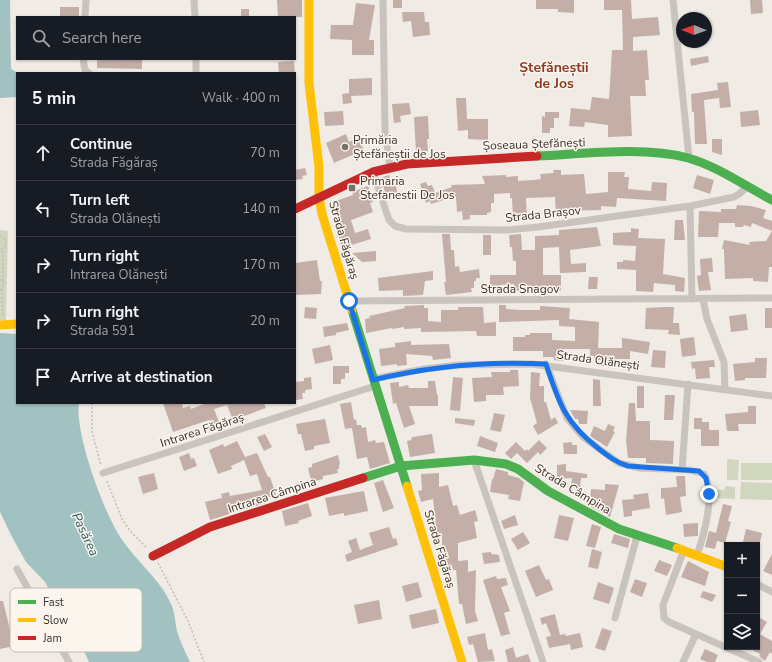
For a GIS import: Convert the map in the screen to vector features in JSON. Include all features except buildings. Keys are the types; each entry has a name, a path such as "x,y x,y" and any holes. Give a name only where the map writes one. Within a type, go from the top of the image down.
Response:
{"street":[{"path":"85,16 86,0"},
{"path":"194,0 195,16"},
{"name":"Strada Făgăraș","path":"309,0 309,83 319,167 319,197 328,237 462,662"},
{"path":"383,0 385,132 390,167"},
{"path":"673,0 689,158"},
{"path":"84,60 85,70 88,72"},
{"path":"196,60 196,72"},
{"name":"Șoseaua Ștefănești","path":"296,208 373,172 390,167 407,164 471,159 608,153 653,153 689,158 772,200"},
{"name":"Strada Brașov","path":"373,172 389,220 395,226 406,230 522,229 690,206 734,196 739,194 747,187"},
{"path":"690,206 692,299"},
{"name":"Strada Snagov","path":"349,301 772,298"},
{"path":"703,299 707,319 724,362 725,390"},
{"path":"1,322 16,324"},
{"name":"Strada Olănești","path":"374,383 424,369 459,365 516,363 546,364 772,396"},
{"path":"546,364 564,413 574,428 583,437 619,463 628,466 699,471 706,478 709,494 705,528 697,555"},
{"name":"Intrarea Făgăraș","path":"103,473 374,383"},
{"path":"682,470 688,384"},
{"path":"474,460 543,662"},
{"name":"Strada Câmpina","path":"401,466 474,460 506,464 518,469 548,491 619,530 684,550 724,566"},
{"name":"Intrarea Câmpina","path":"154,556 210,527 401,466"},
{"path":"614,618 637,536"},
{"path":"684,550 663,604 662,612 664,618 758,662"},
{"path":"17,568 28,588"},
{"path":"760,586 772,592"},
{"path":"683,662 696,634"},
{"path":"63,652 69,662"}],"path":[{"path":"0,236 6,240 6,245 3,249 1,322"},
{"path":"92,404 92,431 103,473 122,519 131,532 154,556 188,621 204,662"}],"green space":[{"path":"0,230 8,231 6,320 0,320"},
{"path":"727,459 739,460 738,480 727,480"},
{"path":"741,463 772,463 772,480 741,480"},
{"path":"741,482 772,483 772,500 740,499"},
{"path":"725,486 735,487 735,499 714,498 714,490 725,490"}],"water":[{"path":"0,0 10,0 11,69 16,72 16,97 0,98"},
{"name":"Pasărea","path":"0,333 16,334 16,404 79,404 81,433 86,453 92,474 108,513 123,541 155,579 171,604 178,635 190,662 89,662 84,652 142,652 142,588 48,588 45,582 26,562 0,512"}],"traffic: fast":[{"path":"537,156 613,152 652,152 671,154 710,166 772,200"},
{"path":"352,310 407,486"},
{"path":"363,478 401,466 474,460 506,464 518,469 548,491 619,529 677,548"}],"traffic: slow":[{"path":"309,0 309,83 319,167 319,197 322,214 352,310"},
{"path":"0,325 16,324"},
{"path":"407,486 462,662"},
{"path":"677,548 724,566"}],"traffic: jam":[{"path":"296,209 373,172 407,164 537,156"},
{"path":"153,556 210,527 363,478"}],"place":[{"name":"Primăria Ștefăneștii de Jos","path":"345,147"},
{"name":"Primaria Stefanestii De Jos","path":"352,188"}],"district":[{"name":"Ștefăneștii de Jos","path":"554,76"}],"route":[{"path":"349,301 373,380 424,369 459,365 516,363 546,364 557,396 567,418 583,437 619,463 628,466 666,470 699,471 704,474 706,478 709,494"}]}
